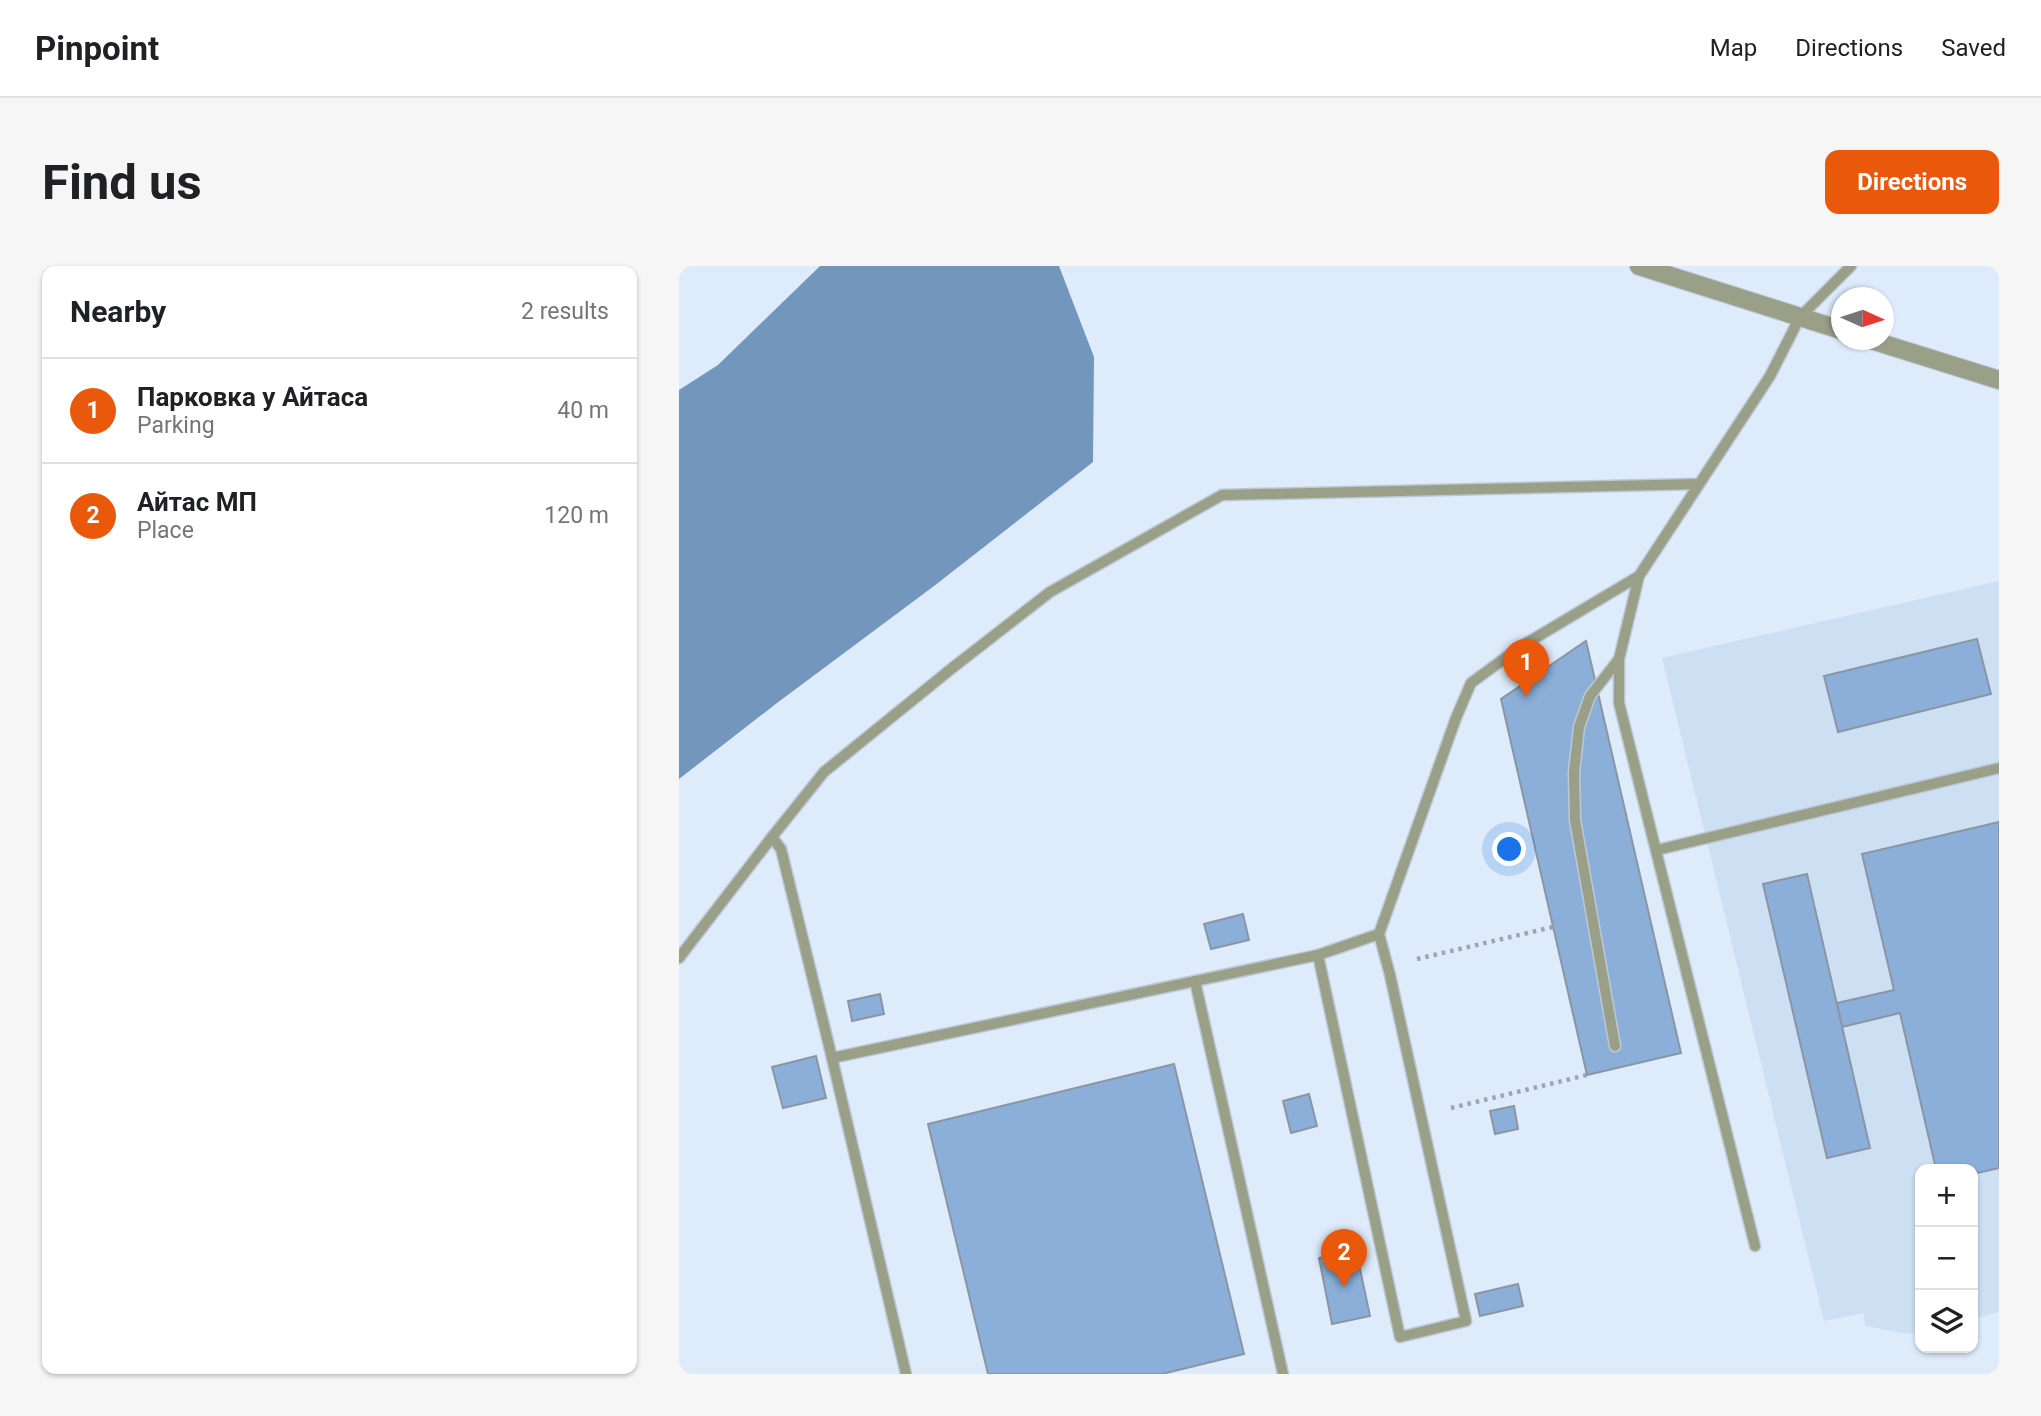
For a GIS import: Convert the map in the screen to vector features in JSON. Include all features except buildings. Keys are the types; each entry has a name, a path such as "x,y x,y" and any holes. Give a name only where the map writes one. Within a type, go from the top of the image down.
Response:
{"street":[{"path":"1639,266 1831,327"},
{"path":"1894,347 1992,378"}],"lane":[{"path":"1755,1246 1619,703 1619,659 1639,576 1770,376 1800,317 1851,266"},
{"path":"679,958 824,772 1050,592 1223,495 1698,484"},
{"path":"1318,955 1400,1337 1466,1321 1379,934 1471,683 1520,647 1639,576"},
{"path":"1615,1046 1575,820 1574,772 1579,727 1590,696 1619,659"},
{"path":"1657,850 1999,768"},
{"path":"772,837 781,849 906,1374"},
{"path":"832,1058 1318,955 1379,934"},
{"path":"1195,981 1283,1374"}],"path":[{"path":"1417,959 1553,927"},
{"path":"1451,1108 1587,1074"}],"shaded area":[{"path":"1999,581 1999,1312 1978,1318 1978,1164 1915,1164 1915,1333 1908,1334 1866,1326 1863,1313 1824,1321 1662,658"}],"water":[{"path":"820,266 1059,266 1094,357 1093,462 679,779 679,390 718,365"}],"place":[{"name":"Парковка у Айтаса","path":"1526,697"},
{"name":"Айтас МП","path":"1344,1287"}]}
